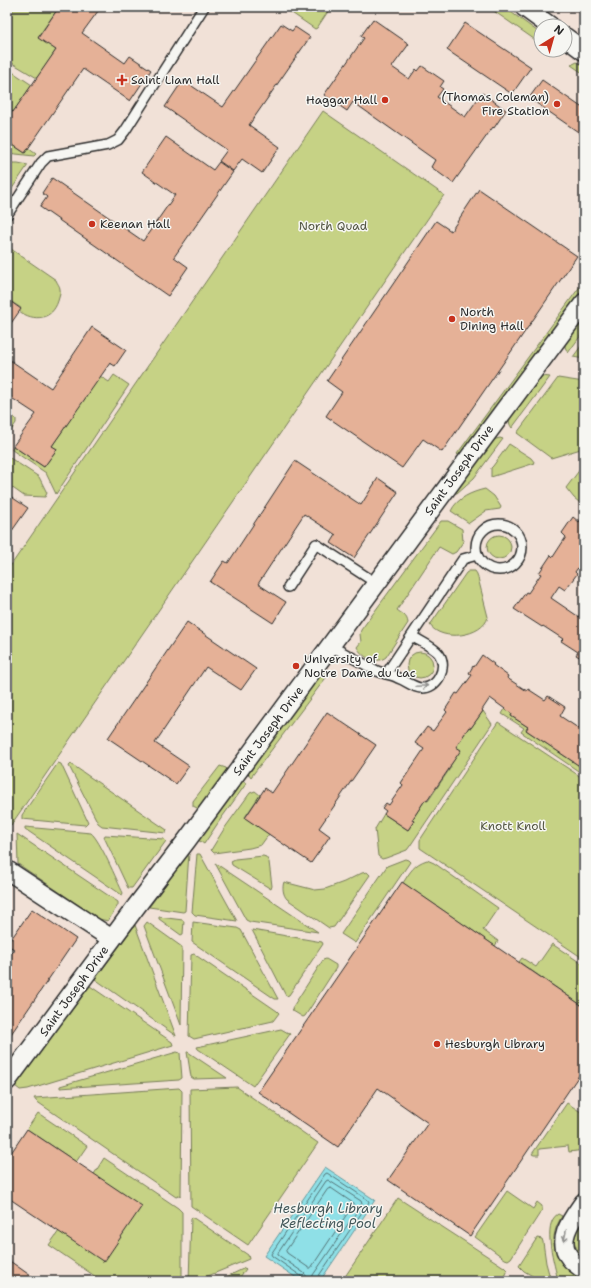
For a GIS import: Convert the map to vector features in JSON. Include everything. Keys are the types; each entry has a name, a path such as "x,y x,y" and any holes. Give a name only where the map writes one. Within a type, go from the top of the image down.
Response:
{"street":[{"path":"524,7 539,18"},
{"path":"573,43 584,51"},
{"name":"Saint Joseph Drive","path":"7,1081 584,303"},
{"path":"7,870 112,939"},
{"path":"584,1202 569,1223 565,1232 564,1247 566,1254 584,1270"}],"lane":[{"path":"7,215 41,163 48,156 108,145 118,140 126,131 204,7"},
{"path":"496,524 510,527 516,531 520,537 522,551 519,558 508,568 494,570 481,562 477,555 477,541 484,530 490,526 496,524"},
{"path":"288,587 316,544 376,583"},
{"path":"386,674 463,559 477,555"},
{"path":"331,646 377,671 398,678 415,687 423,688 432,685 437,681 443,665 438,654 412,636"}],"shaded area":[{"name":"University of Notre Dame du Lac","path":"7,7 584,7 584,1281 7,1281"}],"green space":[{"path":"15,7 59,7 38,37 56,50 37,78 7,60 7,17"},
{"path":"283,7 331,7 315,29"},
{"path":"488,7 504,7 533,28 533,38"},
{"path":"577,62 584,66 584,74 571,65"},
{"path":"11,71 32,85 13,112 8,109 7,110 7,74 9,75"},
{"name":"North Quad","path":"323,111 444,195 11,825 7,822 7,571"},
{"path":"7,141 25,153 28,148 36,154 34,156 7,153"},
{"path":"7,163 28,165 7,196"},
{"path":"11,249 56,280 60,288 60,295 55,307 47,315 36,318 25,315 19,311 21,308 7,299 7,255"},
{"path":"584,281 584,287 459,456 457,454"},
{"path":"584,318 584,331 568,353 565,344"},
{"path":"584,342 584,359 573,357"},
{"path":"114,375 129,385 56,494 46,473 12,450 13,446 44,467 57,449 52,446 100,376 109,382"},
{"path":"542,376 550,377 512,428 510,425 510,418"},
{"path":"558,378 584,382 584,448 551,458 517,433"},
{"path":"7,412 16,419 16,423 7,436"},
{"path":"500,438 503,439 474,478 457,493 455,493 493,441"},
{"path":"509,444 531,458 535,463 491,477 491,468"},
{"path":"7,456 39,477 47,493 45,497 24,496 7,484"},
{"path":"584,464 584,506 574,498 566,488"},
{"path":"485,489 494,496 501,507 500,509 486,511 469,523 451,511 457,502 465,496"},
{"path":"441,521 448,521 462,529 463,542 456,552 452,554 439,547 397,610 405,616 408,623 386,657 374,660 366,657 357,647 361,642 361,630"},
{"path":"499,535 507,539 511,547 507,555 499,559 491,555 487,547 491,539"},
{"path":"469,571 475,571 477,574 488,617 485,624 470,633 461,635 443,634 435,630 430,625 466,573"},
{"path":"420,652 429,656 433,665 429,674 420,678 411,674 407,665 411,656"},
{"path":"322,672 328,675 251,777 248,773"},
{"path":"505,709 512,714 511,716 528,727 526,730 584,769 584,775 521,732 524,728 502,714"},
{"path":"483,711 492,724 410,846 407,850 382,859 378,856 375,829 384,814 408,830 414,821 412,820 425,800 428,801 451,767 450,766 460,750 456,747 469,727 471,728"},
{"name":"Knott Knoll","path":"498,722 584,779 584,959 420,848 420,840"},
{"path":"58,763 61,764 88,822 85,825 22,819 22,815"},
{"path":"71,764 167,830 166,833 102,826 98,823 69,766"},
{"path":"220,766 226,768 227,770 199,809 193,806 193,801"},
{"path":"242,781 246,784 204,844 198,840"},
{"path":"255,791 260,795 245,817 269,834 261,845 214,853 211,850 224,829 250,793"},
{"path":"7,826 10,830 10,859 7,857"},
{"path":"25,827 91,833 95,837 108,861 123,893 122,895 25,829"},
{"path":"17,834 118,902 118,905 108,921 99,919 18,864"},
{"path":"105,835 164,839 166,841 132,888 128,888 104,837"},
{"path":"189,853 185,911 183,912 149,907"},
{"path":"197,854 200,854 237,921 195,915 192,912"},
{"path":"266,857 269,862 272,886 271,889 232,865 231,861 235,859"},
{"path":"405,859 410,862 355,943 341,934 387,866"},
{"path":"427,860 434,863 498,908 483,930 498,941 495,946 403,883 416,866"},
{"path":"215,863 318,932 250,922 246,920"},
{"path":"367,872 370,875 334,927 329,928 287,899 284,893 284,882 315,890 325,889"},
{"path":"159,917 183,920 183,934 181,935 159,919"},
{"path":"147,922 182,947 181,1025 144,926"},
{"path":"193,922 237,928 241,930 278,999 275,999 192,942"},
{"path":"135,925 176,1036 95,979"},
{"path":"252,930 322,942 323,944 289,995 286,996"},
{"path":"552,944 584,965 584,1007 519,962 522,958 536,967"},
{"path":"194,954 277,1011 279,1013 273,1021 194,1039 189,1036 191,955"},
{"path":"326,959 336,965 336,968 303,1017 293,1011 292,1008 323,960"},
{"path":"90,986 172,1042 173,1045 28,1089 20,1090 15,1086"},
{"path":"281,1029 290,1034 253,1086 197,1047"},
{"path":"177,1052 180,1053 182,1078 179,1080 60,1088 60,1086"},
{"path":"187,1052 227,1078 194,1079 191,1077"},
{"path":"237,1087 318,1143 248,1245 191,1206 190,1089"},
{"path":"179,1088 182,1091 181,1195 176,1197 36,1101 34,1098"},
{"path":"567,1103 584,1114 584,1150 569,1152 568,1146 539,1149 539,1155 532,1154"},
{"path":"38,1113 87,1146 76,1162 27,1129"},
{"path":"104,1158 182,1212 182,1281 102,1281 49,1245"},
{"path":"507,1191 533,1209 537,1202 542,1206 542,1210 511,1258 508,1260 475,1237"},
{"path":"398,1198 504,1267 507,1270 502,1281 342,1281"},
{"path":"558,1214 562,1216 554,1236 554,1245 561,1260 583,1281 558,1281 550,1245 550,1226 553,1219"},
{"path":"192,1217 248,1255 249,1259 196,1281 189,1281"},
{"path":"582,1224 584,1228 584,1258 577,1249 574,1241 574,1237"},
{"path":"537,1238 542,1239 543,1242 546,1263 551,1281 541,1281 524,1271 519,1266"},
{"path":"245,1268 246,1269 237,1281 218,1281"}],"water":[{"name":"Hesburgh Library Reflecting Pool","path":"325,1167 375,1200 320,1281 301,1281 264,1256"}],"building":[{"name":"Saint Liam Hall","path":"59,7 101,7 82,33 125,63 130,56 151,70 130,101 83,69 25,153 7,141 7,110 8,109 13,112 56,50 38,38"},
{"name":"Haggar Hall","path":"373,19 409,44 392,67 409,79 416,69 418,71 422,66 444,81 440,87 443,89 437,97 465,117 482,93 506,110 453,183 431,167 435,160 353,102 347,111 324,95 364,38 361,36"},
{"path":"465,23 531,67 512,94 447,50"},
{"path":"281,24 292,31 295,27 310,37 249,125 280,147 262,173 242,159 233,171 219,161 227,150 165,107 183,80 223,107"},
{"name":"(Thomas Coleman) Fire Station","path":"542,80 584,109 584,136 529,98"},
{"name":"Keenan Hall","path":"166,137 213,170 219,162 233,172 174,257 188,267 168,296 40,207 47,197 42,193 52,178 143,241 175,195 142,172"},
{"name":"North Dining Hall","path":"479,189 577,256 442,452 423,439 402,468 326,416 342,392 327,381 436,221 451,231"},
{"path":"7,299 21,309 7,329"},
{"path":"92,327 126,350 115,366 110,363 52,446 57,449 44,467 13,446 36,414 7,395 7,358 51,388"},
{"path":"295,461 361,505 378,478 398,492 354,558 331,543 336,535 304,514 258,584 286,602 273,623 210,582 224,561 228,563"},
{"path":"7,494 28,508 9,535 7,533"},
{"path":"584,515 584,559 575,572 577,574 565,590 559,586 551,598 579,617 580,614 584,617 584,660 576,655 578,652 561,641 563,639 514,609 526,592 528,593 541,574 539,573 551,555 553,557 566,537 562,533 573,517 579,522"},
{"path":"187,622 256,669 241,690 206,667 155,743 189,766 176,784 108,738"},
{"path":"482,655 508,676 507,678 527,691 528,689 545,700 548,696 565,707 560,716 584,732 584,769 526,730 528,727 511,716 512,714 490,698 482,710 483,711 471,728 469,727 456,747 461,750 427,801 425,800 412,820 414,821 408,830 384,814 386,811 382,808 386,803 389,805 403,785 401,783 424,749 415,743 427,727 433,731 447,712 445,710 456,693 458,694 472,675 469,673"},
{"path":"327,712 376,745 319,828 330,836 311,863 245,818 265,788 272,793"},
{"name":"Hesburgh Library","path":"402,882 584,1007 584,1068 470,1236 388,1180 428,1123 378,1088 338,1147 258,1092"},
{"path":"32,909 76,939 7,1040 7,959 14,949 7,945"},
{"path":"27,1129 142,1206 104,1262 7,1197 7,1159"},
{"path":"7,1259 38,1281 7,1281"}],"place":[{"name":"Saint Liam Hall","path":"122,80"},
{"name":"Haggar Hall","path":"385,100"},
{"name":"(Thomas Coleman) Fire Station","path":"557,104"},
{"name":"Keenan Hall","path":"92,224"},
{"name":"North Dining Hall","path":"452,319"},
{"name":"University of Notre Dame du Lac","path":"296,666"},
{"name":"Hesburgh Library","path":"437,1044"}]}
